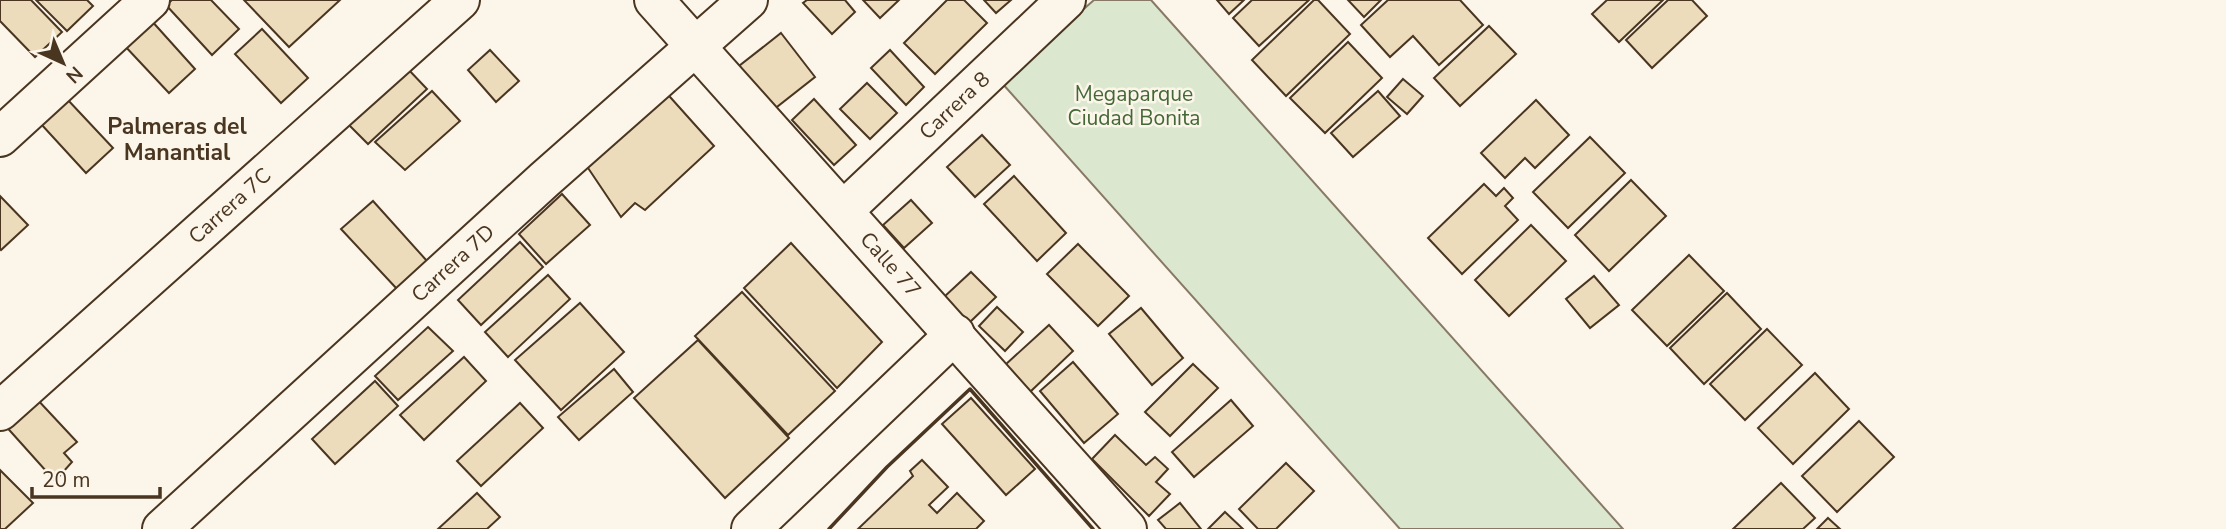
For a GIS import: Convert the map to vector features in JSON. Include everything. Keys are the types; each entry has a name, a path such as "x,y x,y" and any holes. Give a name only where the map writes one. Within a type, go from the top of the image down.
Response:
{"street":[{"path":"0,137 150,0"},
{"name":"Carrera 7C","path":"0,411 460,0"},
{"name":"Calle 77","path":"654,0 1127,529"},
{"name":"Carrera 7D","path":"162,529 544,180 748,0"},
{"name":"Carrera 8","path":"844,210 1066,0"},
{"path":"751,529 955,334"}],"green space":[{"name":"Megaparque Ciudad Bonita","path":"1094,0 1151,0 1623,529 1400,529 1001,82"}],"building":[{"path":"0,0 31,0 62,32 35,57 0,21"},
{"path":"36,0 87,0 93,6 67,31"},
{"path":"172,0 211,0 239,29 212,55 166,5"},
{"path":"244,0 340,0 289,47"},
{"path":"807,0 845,0 855,12 832,34 803,3"},
{"path":"863,0 899,0 880,18"},
{"path":"947,0 964,0 987,23 935,74 904,43"},
{"path":"984,0 1011,0 996,13"},
{"path":"1217,0 1244,0 1229,14"},
{"path":"1252,0 1309,0 1259,46 1233,18"},
{"path":"1314,0 1318,0 1350,34 1286,96 1252,60"},
{"path":"1348,0 1381,0 1364,17"},
{"path":"1388,0 1460,0 1483,25 1439,65 1413,36 1390,57 1361,25"},
{"path":"1607,0 1663,0 1619,42 1592,14"},
{"path":"1668,0 1692,0 1707,16 1652,68 1626,40"},
{"path":"150,19 195,69 169,93 123,44"},
{"path":"1489,26 1516,54 1460,106 1434,78"},
{"path":"262,29 308,78 281,103 235,54"},
{"path":"781,33 815,77 773,110 739,66"},
{"path":"1348,42 1382,78 1325,133 1290,98"},
{"path":"490,50 519,81 496,102 468,70"},
{"path":"890,50 924,87 906,105 871,68"},
{"path":"406,67 427,89 368,144 347,123"},
{"path":"1403,79 1423,96 1407,114 1387,97"},
{"path":"867,83 897,113 870,139 840,109"},
{"path":"662,88 714,146 645,210 635,203 621,217 582,159"},
{"path":"432,91 460,121 405,170 375,142"},
{"path":"1378,91 1400,116 1353,157 1331,133"},
{"path":"67,99 113,148 86,173 41,124"},
{"path":"814,99 856,145 834,165 792,120"},
{"path":"1536,100 1569,135 1535,168 1525,158 1505,178 1481,153"},
{"path":"982,135 1010,165 975,197 947,167"},
{"path":"1590,137 1625,173 1568,228 1533,192"},
{"path":"1014,176 1066,233 1037,261 984,204"},
{"path":"1631,180 1666,216 1609,271 1575,235"},
{"path":"1484,184 1496,196 1504,188 1513,198 1505,206 1518,220 1462,274 1428,238"},
{"path":"562,194 590,225 546,264 519,234"},
{"path":"0,196 28,225 1,250 0,249"},
{"path":"911,200 932,223 904,248 883,225"},
{"path":"373,201 427,261 397,289 341,229"},
{"path":"1531,225 1566,261 1509,316 1475,280"},
{"path":"520,242 543,267 481,325 458,300"},
{"path":"791,243 882,342 837,388 744,288"},
{"path":"1078,244 1129,296 1098,326 1047,274"},
{"path":"1689,255 1724,291 1667,346 1632,310"},
{"path":"971,272 996,297 969,323 944,297"},
{"path":"548,275 570,299 508,357 485,332"},
{"path":"1594,276 1619,305 1590,328 1566,299"},
{"path":"742,292 835,391 788,435 695,336"},
{"path":"1727,293 1761,329 1704,384 1670,348"},
{"path":"580,303 624,352 561,410 515,360"},
{"path":"997,307 1023,332 1005,351 979,326"},
{"path":"1141,308 1183,358 1152,385 1109,334"},
{"path":"1049,325 1073,351 1030,392 1005,365"},
{"path":"428,327 453,351 398,400 375,376"},
{"path":"1767,329 1802,365 1745,420 1710,384"},
{"path":"698,340 789,438 725,498 634,398"},
{"path":"464,357 486,381 424,440 400,415"},
{"path":"1073,362 1118,414 1084,443 1040,391"},
{"path":"1193,364 1218,388 1170,436 1145,412"},
{"path":"614,369 633,392 579,440 558,417"},
{"path":"1815,373 1849,409 1793,464 1758,428"},
{"path":"375,381 398,406 335,464 312,439"},
{"path":"35,397 77,442 64,453 72,462 55,481 3,423"},
{"path":"971,398 1035,469 1006,495 942,424"},
{"path":"1231,400 1253,426 1194,477 1172,452"},
{"path":"520,403 543,428 481,486 457,461"},
{"path":"1859,421 1894,457 1837,512 1802,476"},
{"path":"1115,435 1146,465 1155,457 1168,469 1156,482 1170,494 1149,516 1092,459"},
{"path":"922,460 948,487 929,505 937,513 957,493 984,521 976,529 858,529 913,476 910,471"},
{"path":"1286,463 1314,491 1276,529 1258,529 1239,509"},
{"path":"0,470 33,503 5,529 0,529"},
{"path":"1781,483 1815,518 1803,529 1733,529"},
{"path":"477,493 500,517 487,529 438,529"},
{"path":"1180,503 1201,529 1166,529 1158,520"},
{"path":"1225,512 1243,529 1208,529"},
{"path":"1828,518 1840,529 1817,529"}],"wall":[{"path":"829,529 887,467 970,389 1093,529"}],"district":[{"name":"Palmeras del Manantial","path":"177,139"}]}
